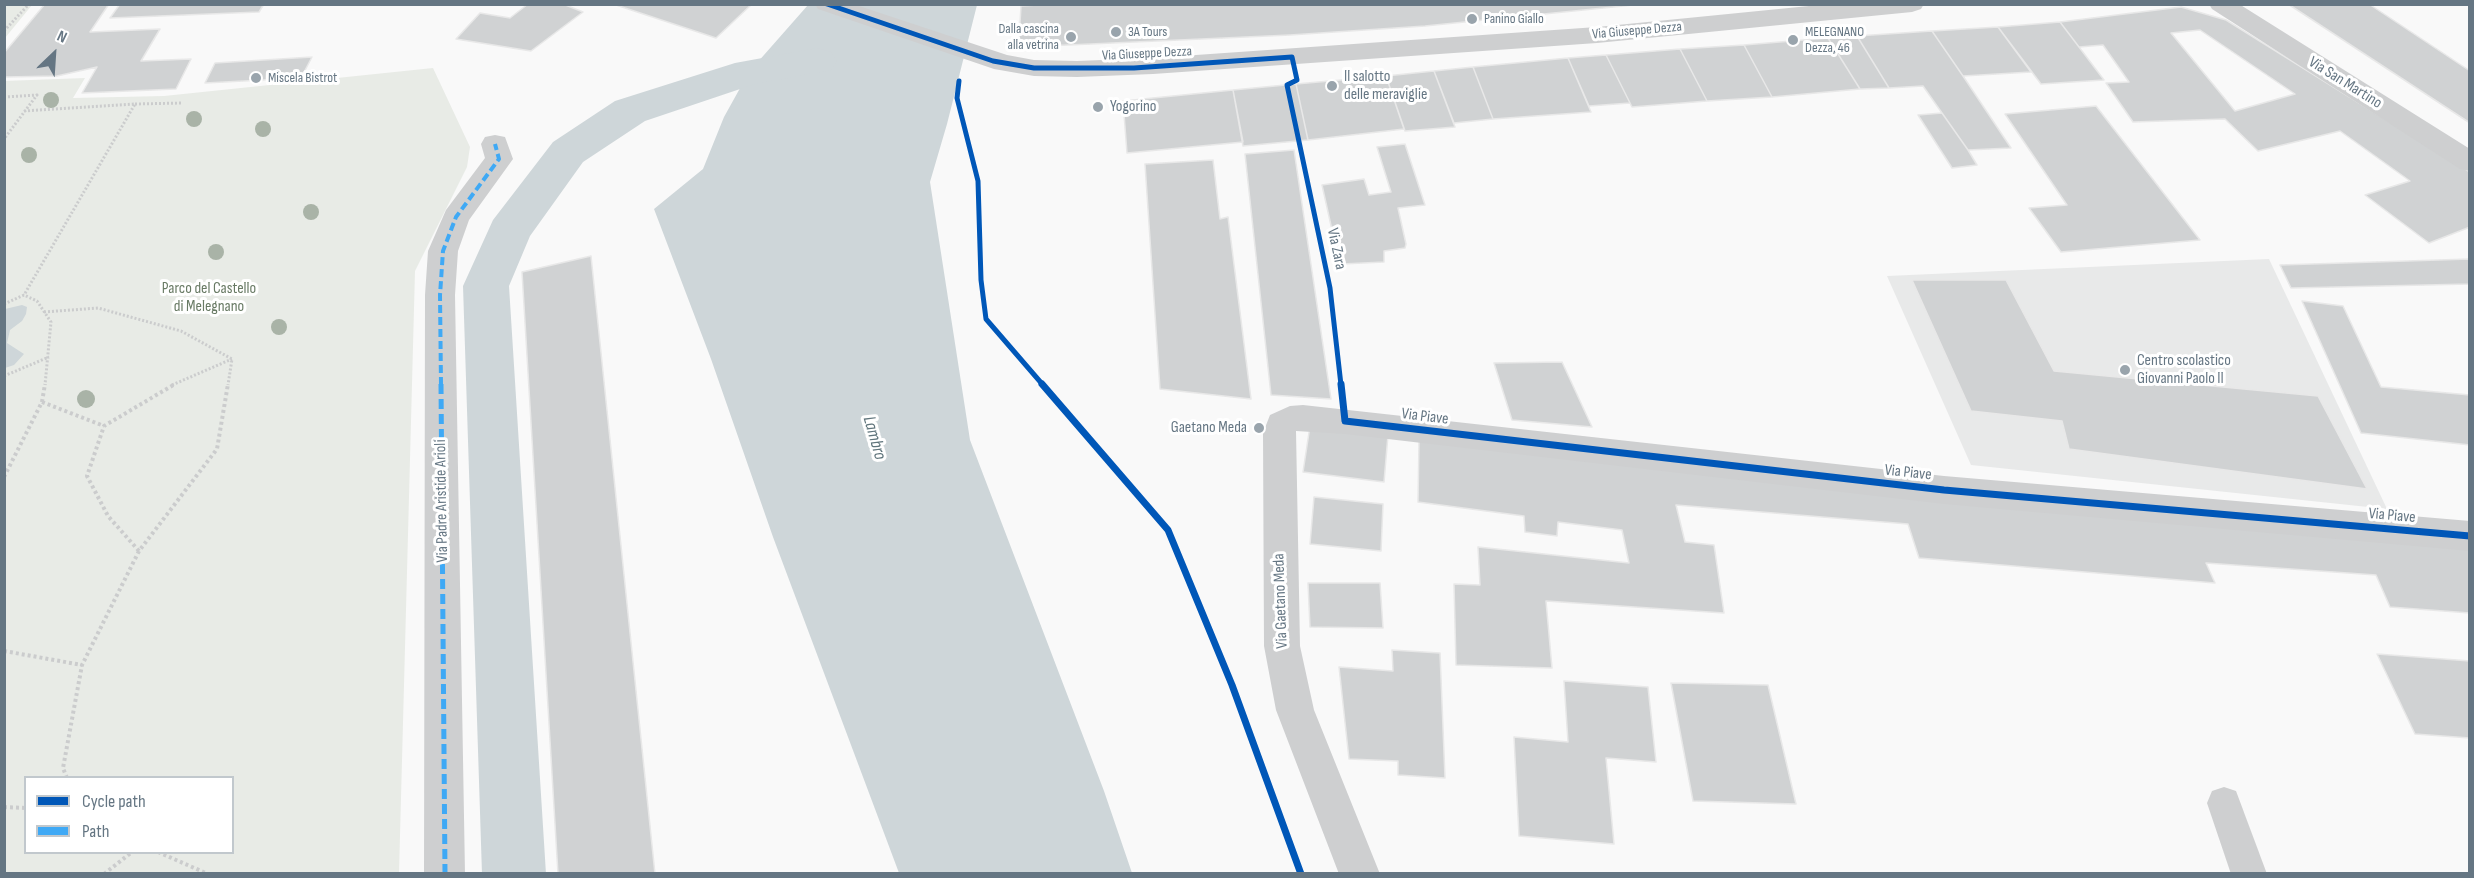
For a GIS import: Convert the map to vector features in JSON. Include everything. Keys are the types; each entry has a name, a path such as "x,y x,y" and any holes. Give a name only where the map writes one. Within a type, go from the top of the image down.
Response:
{"street":[{"name":"Via Giuseppe Dezza","path":"827,4 1003,63 1054,69 1153,66 1597,35 1912,4"},
{"name":"Via San Martino","path":"2222,4 2469,162"},
{"name":"Via Padre Aristide Arioli","path":"445,873 440,295 443,251 456,217 499,159 495,144"},
{"name":"Via Piave","path":"1282,424 1290,419 1303,418 1345,421 1944,490 2469,536"},
{"name":"Via Gaetano Meda","path":"1282,424 1279,433 1280,632 1285,670 1295,710 1360,873"}],"lane":[{"path":"2224,803 2249,873"}],"path":[{"path":"4,31 29,4"},
{"path":"959,81 957,98 978,181 981,280 986,319 1168,530 1232,685 1301,873"},
{"path":"4,97 36,95 4,138"},
{"path":"24,111 183,103"},
{"path":"4,304 24,295 135,104"},
{"path":"4,477 42,402 49,357 51,322 37,301 24,295"},
{"path":"44,312 98,308 181,331 232,359"},
{"path":"4,376 49,357"},
{"path":"139,551 108,516 87,476 104,426 172,385 232,359"},
{"path":"67,776 63,768 82,665 139,551 217,449 232,359"},
{"path":"42,402 104,426"},
{"path":"4,651 82,665"},
{"path":"4,807 24,808"},
{"path":"105,873 129,854"},
{"path":"163,854 208,873"}],"shaded area":[{"name":"Centro scolastico Giovanni Paolo II","path":"2269,259 2387,509 1971,465 1887,276"}],"green space":[{"path":"4,5 32,5 5,38"},
{"name":"Parco del Castello di Melegnano","path":"433,68 470,147 467,167 415,271 399,873 5,873 4,81 85,78 73,98 164,96"}],"water":[{"name":"Lambro","path":"808,5 977,5 930,182 970,440 1104,791 1132,873 899,873 773,537 711,359 654,209 703,169 724,117 749,72"},
{"path":"22,305 27,307 26,314 22,321 10,330 7,343 24,354 14,365 5,368 5,309"}],"building":[{"path":"45,4 109,4 90,32 160,29 141,61 191,59 176,89 82,93 97,67 57,76 4,77 4,53"},
{"path":"120,4 264,4 259,12 110,18"},
{"path":"528,4 563,4 583,12 531,51 456,39 480,13 510,18"},
{"path":"613,4 752,4 716,38"},
{"path":"1055,4 1643,4 1425,26 1290,35 1046,46 1019,41 1021,6"},
{"path":"2288,4 2369,4 2470,71 2470,123"},
{"path":"2181,7 2226,20 2470,172 2470,227 2429,243 2365,195 2410,181 2340,131 2258,151 2225,119 2133,122 2106,83 2129,82 2103,45 2079,47 2060,22","holes":["2200,30 2295,94 2235,111 2171,33"]},
{"path":"2060,22 2104,80 2041,84 1998,27"},
{"path":"1998,27 2031,72 1963,76 1932,31"},
{"path":"1932,31 2011,148 1968,150 1923,86 1889,88 1857,36"},
{"path":"1857,36 1889,88 1860,89 1828,38"},
{"path":"1828,38 1860,89 1772,97 1744,45"},
{"path":"1744,45 1772,97 1707,101 1680,49"},
{"path":"1680,49 1707,101 1632,107 1606,55"},
{"path":"1606,55 1630,103 1589,106 1568,58"},
{"path":"312,57 301,78 205,83 215,63"},
{"path":"1568,58 1591,112 1493,119 1473,67"},
{"path":"1473,67 1493,119 1454,123 1434,71"},
{"path":"1434,71 1455,127 1405,131 1386,76"},
{"path":"1386,76 1404,129 1308,140 1296,84"},
{"path":"1296,84 1308,140 1243,146 1233,90"},
{"path":"1233,90 1243,142 1127,153 1123,101"},
{"path":"2096,106 2200,240 2061,252 2029,208 2067,205 2005,114"},
{"path":"1942,113 1977,165 1952,168 1918,115"},
{"path":"1405,144 1425,205 1398,208 1405,248 1384,251 1384,262 1342,264 1338,257 1322,185 1364,179 1369,195 1391,192 1377,147"},
{"path":"1294,150 1331,399 1271,395 1245,154"},
{"path":"1213,160 1220,219 1228,217 1251,399 1160,389 1145,164"},
{"path":"591,256 655,874 558,874 522,272"},
{"path":"2470,259 2470,284 2291,288 2280,265"},
{"path":"1912,280 2006,280 2054,371 2318,396 2367,489 2069,449 2062,421 1971,411"},
{"path":"2302,301 2343,306 2381,387 2470,395 2470,445 2361,433"},
{"path":"1562,362 1592,427 1512,420 1494,363"},
{"path":"1310,426 1388,435 1384,482 1303,472"},
{"path":"1419,440 2470,545 2470,613 2390,607 2376,575 2206,563 2215,583 1919,558 1908,524 1676,505 1685,542 1714,545 1724,613 1546,601 1552,668 1456,665 1454,584 1480,585 1478,547 1629,563 1622,530 1558,522 1557,536 1525,532 1524,516 1418,502"},
{"path":"1314,497 1383,504 1381,551 1310,544"},
{"path":"1308,583 1380,583 1383,628 1310,627"},
{"path":"1392,650 1440,653 1445,778 1398,775 1398,761 1349,759 1339,667 1393,671"},
{"path":"2377,654 2470,661 2470,738 2415,734"},
{"path":"1564,681 1648,687 1656,762 1606,758 1614,844 1519,836 1514,737 1568,742"},
{"path":"1671,683 1768,685 1796,804 1693,801"}],"waterway":[{"path":"514,874 486,286 509,231 568,152 630,111 749,72 817,61"}],"marked path":[{"path":"445,874 440,295 443,251 456,217 499,159 495,144"}],"cycle path":[{"name":"Via Zara","path":"827,4 993,61 1034,68 1134,68 1292,57 1297,80 1287,85 1330,288 1345,421 1944,490 2470,536"},
{"path":"959,81 957,98 978,181 981,280 986,319 1168,530 1232,685 1301,874"}],"place":[{"name":"Panino Giallo","path":"1472,19"},
{"name":"3A Tours","path":"1116,32"},
{"name":"Dalla cascina alla vetrina","path":"1071,37"},
{"name":"MELEGNANO Dezza, 46","path":"1793,40"},
{"name":"Miscela Bistrot","path":"256,78"},
{"name":"Il salotto delle meraviglie","path":"1332,86"},
{"name":"Yogorino","path":"1098,107"},
{"name":"Centro scolastico Giovanni Paolo II","path":"2125,370"},
{"name":"Gaetano Meda","path":"1259,428"}]}
